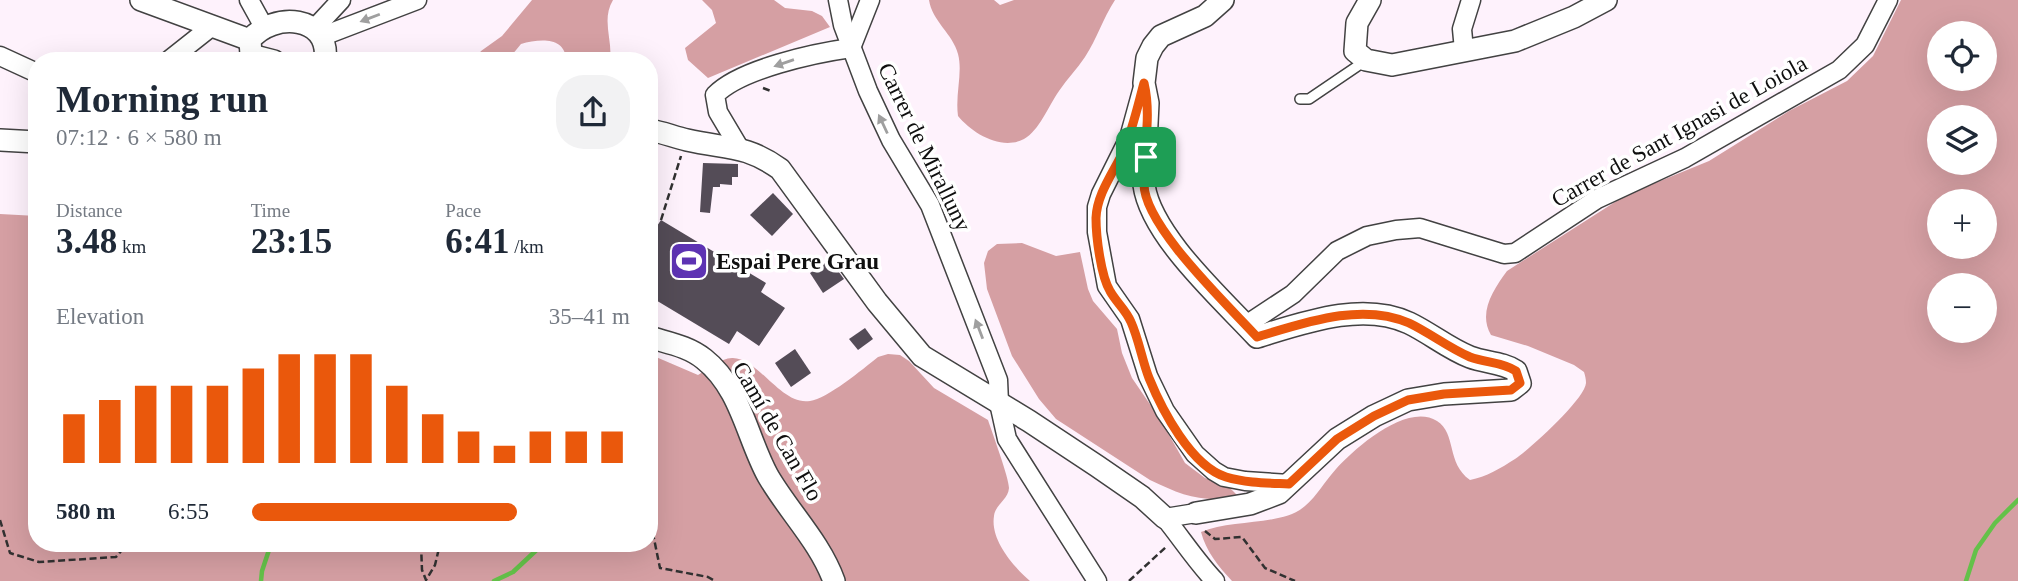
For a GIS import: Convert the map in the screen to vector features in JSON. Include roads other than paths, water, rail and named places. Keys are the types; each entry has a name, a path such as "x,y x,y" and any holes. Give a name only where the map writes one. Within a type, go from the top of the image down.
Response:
{"street":[{"path":"141,0 252,46"},
{"path":"249,0 252,46"},
{"path":"319,32 341,0"},
{"path":"319,32 417,0"},
{"name":"Carrer de Miralluny","path":"838,0 851,48 891,140 930,205 998,380 1007,439 1097,581"},
{"path":"740,149 718,112 715,95 746,76 809,54 851,48 870,0"},
{"path":"1223,0 1205,16 1161,36 1153,46 1147,58 1144,83 1129,138 1097,207 1097,232 1107,286 1130,319 1157,395 1174,427 1195,454 1224,477 1289,484"},
{"path":"1370,0 1357,23 1355,51 1366,60 1392,65 1516,41 1574,17 1606,0"},
{"path":"1464,50 1462,29 1471,0"},
{"name":"Carrer de Sant Ignasi de Loiola","path":"1246,325 1293,294 1337,251 1367,236 1420,228 1504,254 1515,253 1597,199 1685,158 1839,70 1865,45 1888,0"},
{"path":"252,46 295,22 319,32 326,45 326,52"},
{"path":"179,52 211,27"},
{"path":"0,56 28,69"},
{"path":"1144,83 1149,103 1145,193 1164,233 1257,337 1313,321 1366,314 1406,322 1471,357 1506,365 1516,371 1520,383 1511,390 1444,394 1408,400 1374,416 1337,439 1279,493 1250,504 1165,518"},
{"path":"658,132 760,155 780,169 877,302 922,355 999,398 1142,497 1165,518 1189,553 1215,581"},
{"path":"0,140 28,142"},
{"name":"Camí de Can Flo","path":"658,339 675,344 705,359 730,391 746,420 767,473 827,563 834,581"}],"lane":[{"path":"1300,99 1309,99 1366,60"}],"waterway":[{"path":"1966,581 1976,550 1995,523 2018,500"},
{"path":"261,581 268,552"},
{"path":"494,581 513,572 534,552"}],"place":[{"name":"Espai Pere Grau","path":"689,261"}]}
